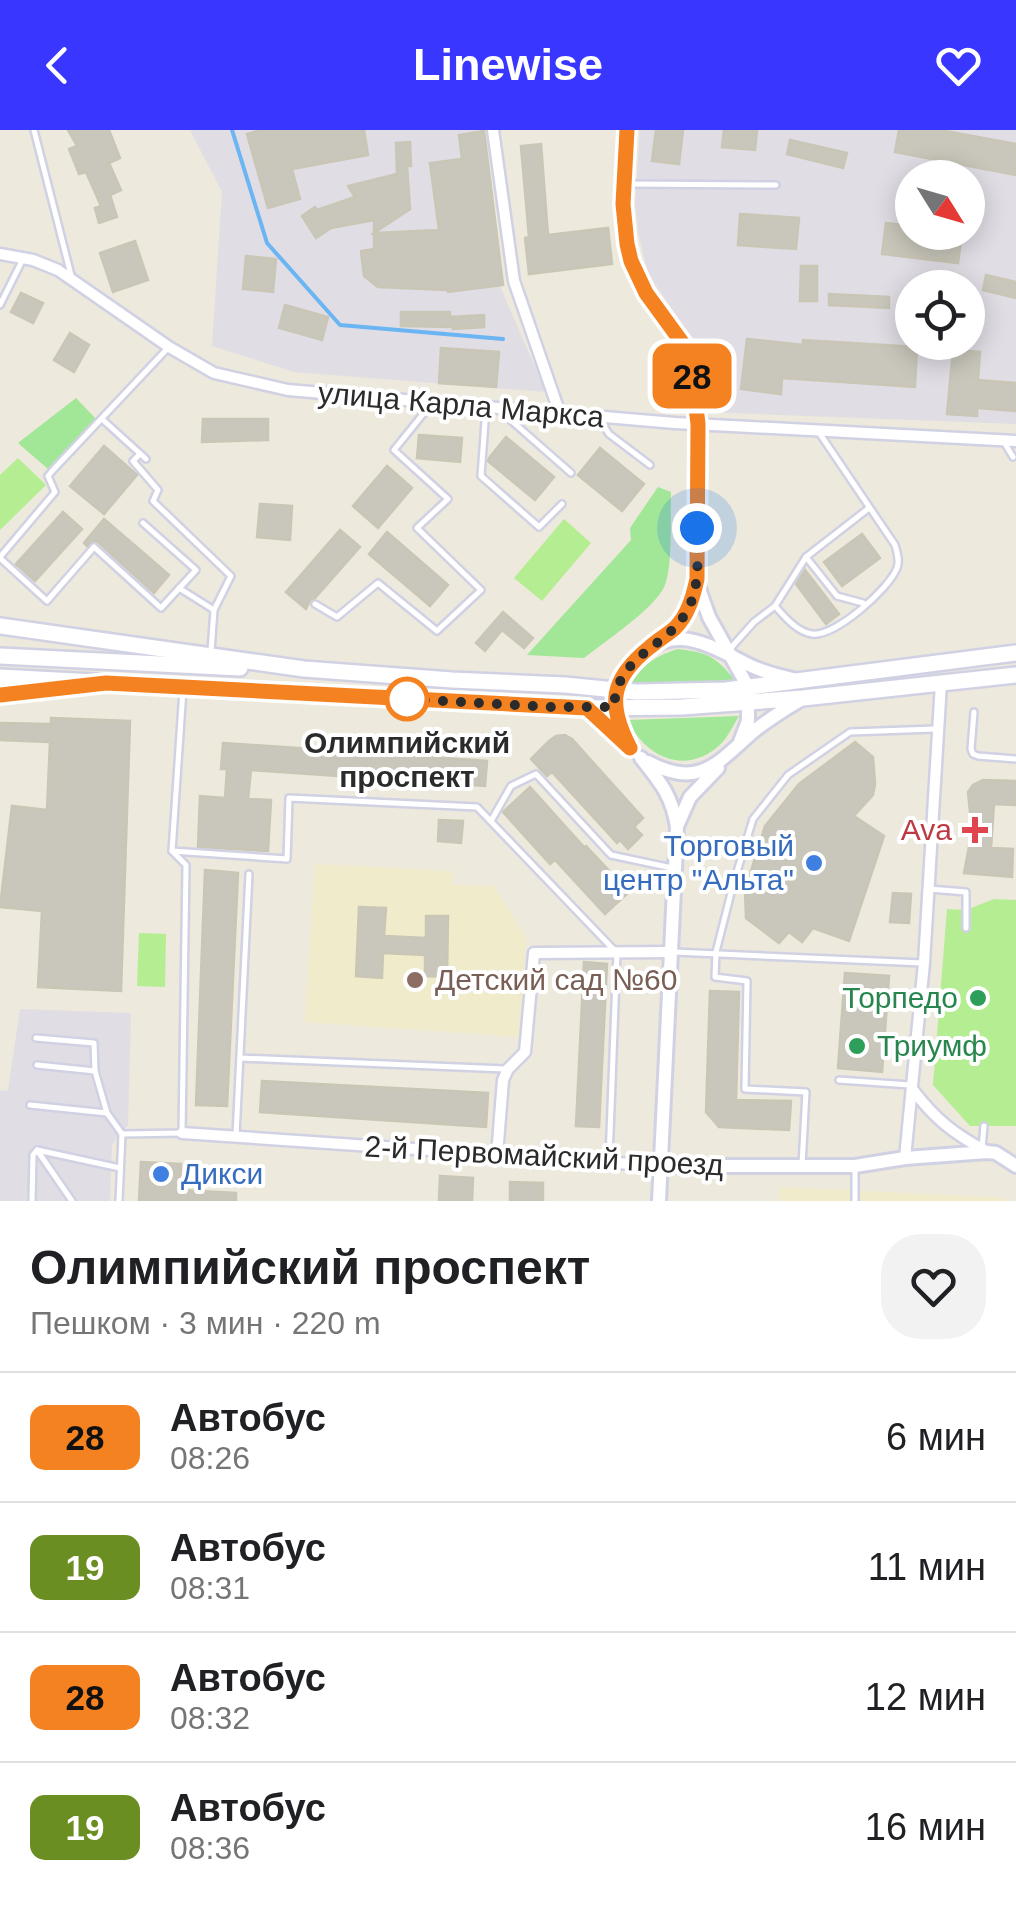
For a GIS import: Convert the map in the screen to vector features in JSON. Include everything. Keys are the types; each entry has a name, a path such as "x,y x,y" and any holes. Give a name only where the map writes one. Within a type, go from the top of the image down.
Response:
{"main road":[{"path":"0,626 304,668 590,687 615,699"},
{"path":"748,694 796,680 1016,652"},
{"path":"0,656 225,668 304,668"},
{"path":"0,677 587,708 615,699 726,690 803,698 1016,675"},
{"path":"0,695 106,683"}],"street":[{"path":"493,130 514,282 560,414"},
{"path":"628,130 623,204 631,261 646,293 686,348 691,366 698,424 700,596 748,694 748,720 734,751 712,767 676,774 635,753 619,728 615,699 620,678 634,661 675,628 686,614 697,579"},
{"name":"улица Карла Маркса","path":"0,254 44,264 72,278 169,347 214,373 288,390 943,443 986,446 1010,441"},
{"path":"648,648 670,640 691,639 752,667 796,680"},
{"path":"590,687 634,661"},
{"path":"905,1158 924,963 941,683"},
{"path":"677,827 690,797 734,751 776,714 803,698"},
{"path":"587,708 664,786 677,827 658,1201"},
{"path":"497,1155 503,1080 525,1052 534,953 671,952"},
{"path":"913,1088 937,1120 958,1136 1016,1166"},
{"name":"2-й Первомайский проезд","path":"182,1133 661,1166 855,1166 984,1150"}],"lane":[{"path":"34,130 72,278"},
{"path":"624,184 776,186"},
{"path":"0,305 23,259"},
{"path":"143,523 196,570 160,608 94,547 47,601 0,557 56,492 48,476 169,347"},
{"path":"315,604 336,617 378,583 437,631 481,590 416,528 448,499 394,450 432,404"},
{"path":"492,408 570,473"},
{"path":"492,408 481,476 539,527 562,504"},
{"path":"598,417 609,434 650,465"},
{"path":"102,419 143,456 133,461 158,490 153,501 231,576 214,610 211,656"},
{"path":"775,606 808,634 825,634 848,619 888,582 896,569 895,544 817,430"},
{"path":"1010,441 1012,458"},
{"path":"726,652 775,606 806,557 869,508"},
{"path":"806,557 837,596 864,604"},
{"path":"179,588 214,610"},
{"path":"122,1134 182,1133 186,865 172,851 183,687"},
{"path":"974,712 973,754 1016,758"},
{"path":"802,1167 806,1092 745,1089 748,981 715,977 716,952 753,818 788,775 850,732 938,728"},
{"path":"491,821 510,786 536,774 611,855 675,868"},
{"path":"172,851 287,859 289,798 477,807 616,953 609,1162"},
{"path":"236,1136 249,874"},
{"path":"929,889 966,892 966,928"},
{"path":"671,952 924,963"},
{"path":"36,1038 94,1043 96,1071 107,1113 122,1134 119,1201"},
{"path":"240,1058 508,1069"},
{"path":"37,1065 96,1071"},
{"path":"839,1080 913,1088"},
{"path":"30,1105 107,1113"},
{"path":"984,1126 984,1150"},
{"path":"37,1150 120,1168"},
{"path":"32,1201 33,1155 37,1150"},
{"path":"37,1150 72,1201"},
{"path":"855,1166 855,1201"}],"shaded area":[{"path":"190,130 478,130 499,284 546,392 294,372 212,346 222,192"},
{"path":"640,130 1016,130 1016,424 706,412 699,348 648,274 635,203"},
{"name":"Детский сад №60","path":"315,864 452,871 453,885 494,886 526,938 519,1037 305,1022"},
{"path":"20,1009 131,1013 128,1125 112,1145 110,1201 0,1201 0,1090 8,1091"},
{"path":"780,1187 1005,1198 1007,1201 779,1201"}],"green space":[{"path":"76,398 96,419 48,469 18,443"},
{"path":"18,458 46,485 0,530 0,475"},
{"path":"658,487 671,492 669,565 660,594 641,614 584,658 527,655 631,540 630,528"},
{"path":"564,519 591,543 542,601 514,578"},
{"path":"678,649 711,657 735,680 629,686 650,662"},
{"path":"739,716 719,746 689,760 664,757 653,751 628,720"},
{"name":"Торпедо","path":"994,899 1016,900 1016,1126 970,1126 933,1085 947,909 966,910"},
{"path":"139,933 166,934 165,987 137,986"}],"building":[{"path":"68,130 109,130 120,158 109,163 121,190 110,195 117,217 99,223 95,208 101,206 86,172 79,174 69,149 77,146"},
{"path":"261,130 364,130 368,155 292,169 300,199 268,208 247,134"},
{"path":"656,130 683,130 679,164 652,161"},
{"path":"724,130 757,130 755,150 722,147"},
{"path":"899,130 940,130 1016,144 1016,175 985,169 985,160 937,160 895,152"},
{"path":"484,131 503,285 448,292 378,287 364,276 361,251 374,249 374,233 439,230 430,163 462,159 459,135"},
{"path":"790,140 847,153 843,168 787,154"},
{"path":"410,142 410,209 374,233 374,220 331,228 316,238 302,216 315,207 317,210 355,197 348,186 397,174 396,143"},
{"path":"541,144 548,235 608,228 612,264 529,274 521,146"},
{"path":"740,214 799,218 796,249 738,245"},
{"path":"886,223 895,224 895,250 960,250 958,263 882,254"},
{"path":"135,241 148,280 113,292 100,253"},
{"path":"246,256 276,259 273,292 243,289"},
{"path":"801,266 817,266 817,301 800,301"},
{"path":"986,275 1016,282 1016,298 985,290"},
{"path":"21,293 43,303 33,323 11,312"},
{"path":"829,294 889,297 889,308 829,305"},
{"path":"285,305 328,317 322,340 279,328"},
{"path":"401,312 450,312 450,317 484,315 484,327 401,326"},
{"path":"70,333 89,345 74,372 54,360"},
{"path":"747,339 803,345 803,340 895,346 895,360 916,360 915,387 782,378 781,394 741,389"},
{"path":"441,348 499,352 496,387 439,383"},
{"path":"952,360 979,360 978,380 1016,383 1016,411 977,408 977,416 947,414"},
{"path":"203,419 268,419 268,440 202,442"},
{"path":"419,435 462,438 460,462 417,458"},
{"path":"506,437 554,477 535,500 488,461"},
{"path":"104,446 137,475 104,514 70,486"},
{"path":"600,448 644,484 622,511 578,475"},
{"path":"387,466 412,488 378,528 353,506"},
{"path":"260,504 292,506 290,540 257,537"},
{"path":"63,512 82,529 35,581 16,564"},
{"path":"104,519 169,575 154,593 98,542 87,546 84,543"},
{"path":"340,530 360,547 306,609 286,592"},
{"path":"387,532 448,585 430,606 369,554"},
{"path":"862,534 880,558 842,586 824,562"},
{"path":"805,570 839,614 826,624 796,584"},
{"path":"503,612 533,638 524,648 502,630 485,651 476,643"},
{"path":"51,718 130,721 121,991 38,987 42,911 0,907 12,806 47,810 50,742 0,740 0,723 51,724"},
{"path":"565,735 643,818 634,827 642,835 628,849 620,840 617,843 552,772 547,776 531,759 556,736"},
{"name":"Торговый центр \"Альта\"","path":"855,742 873,757 875,784 873,795 854,816 884,836 849,941 813,928 802,942 789,932 779,943 746,918 745,890 765,826 799,784"},
{"path":"223,743 487,761 485,786 251,770 248,799 271,800 268,851 198,847 200,796 225,798 227,769 221,769"},
{"path":"983,780 1016,781 1016,805 994,804 991,848 1013,849 1012,877 964,873 972,831 968,792"},
{"path":"530,787 629,892 605,914 555,860 550,864 503,812"},
{"path":"439,820 463,821 461,843 438,841"},
{"path":"205,870 238,873 227,1106 196,1105"},
{"path":"893,893 911,894 909,923 890,922"},
{"path":"359,907 386,908 384,936 426,938 426,916 448,916 447,977 425,976 425,955 383,953 382,978 356,976"},
{"path":"584,962 607,964 599,1127 576,1126"},
{"path":"845,973 889,976 882,1072 838,1068"},
{"path":"710,991 739,992 736,1100 791,1101 789,1130 719,1127 706,1112"},
{"path":"262,1081 488,1093 486,1127 260,1112"},
{"name":"Дикси","path":"141,1162 181,1164 180,1190 236,1193 236,1201 139,1201"},
{"path":"440,1176 473,1178 472,1201 439,1200"},
{"path":"510,1182 543,1183 543,1201 510,1201"}],"waterway":[{"path":"232,130 267,243 340,325 503,339"}],"bus line":[{"name":"28","path":"0,695 106,683 587,708 630,748 614,707 620,678 686,614 697,579 698,424 686,348 646,293 631,261 623,204 627,130"}],"place":[{"name":"Олимпийский проспект","path":"407,699"},
{"name":"Ava","path":"975,830"},
{"name":"Торговый центр \"Альта\"","path":"814,863"},
{"name":"Детский сад №60","path":"415,980"},
{"name":"Торпедо","path":"978,998"},
{"name":"Триумф","path":"857,1046"},
{"name":"Дикси","path":"161,1174"}],"route":[{"path":"407,699 614,707 620,678 686,614 697,579 697,528"}]}
